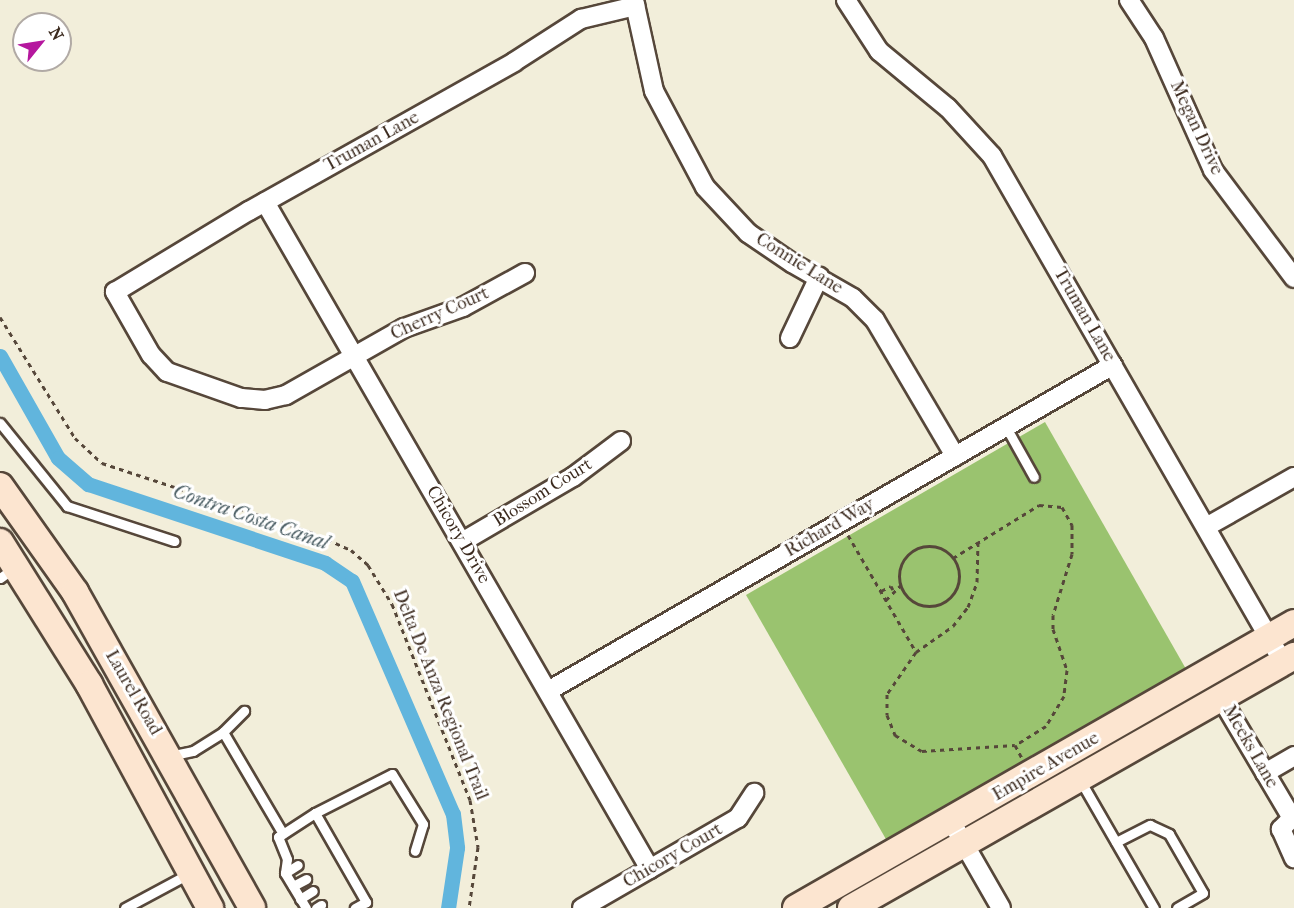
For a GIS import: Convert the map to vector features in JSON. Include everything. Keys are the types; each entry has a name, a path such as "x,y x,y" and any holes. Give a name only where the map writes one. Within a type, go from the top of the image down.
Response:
{"main road":[{"name":"Laurel Road","path":"0,486 75,592 169,756 252,908"},
{"name":"Laurel Road","path":"0,542 9,572 138,773 193,872 210,908"},
{"name":"Empire Avenue","path":"796,908 1294,623"},
{"name":"Empire Avenue","path":"851,908 1080,780 1288,659"},
{"path":"138,773 169,756"}],"street":[{"name":"Truman Lane","path":"846,0 879,51 948,108 992,156 1269,638 1288,659"},
{"name":"Megan Drive","path":"1129,0 1158,46 1213,170 1294,278"},
{"name":"Truman Lane","path":"115,292 266,202 514,62 581,19 634,3"},
{"name":"Connie Lane","path":"634,3 654,91 705,187 748,233 782,258 853,298 875,320 955,456"},
{"name":"Chicory Drive","path":"266,202 650,869"},
{"name":"Cherry Court","path":"115,292 151,355 166,372 241,398 265,400 286,395 404,328 463,307 525,273"},
{"path":"790,338 819,277"},
{"name":"Richard Way","path":"548,691 1113,365"},
{"name":"Blossom Court","path":"462,542 573,477 621,441"},
{"path":"1206,527 1294,477"},
{"name":"Meeks Lane","path":"1221,698 1292,818 1281,829 1294,858"},
{"path":"1265,773 1294,756"},
{"name":"Chicory Court","path":"582,908 738,818 754,793"},
{"path":"951,821 1001,908"}],"lane":[{"path":"0,423 67,506 174,541"},
{"path":"1006,427 1034,477"},
{"path":"169,756 191,752 223,732 244,711"},
{"path":"223,732 283,834"},
{"path":"306,908 285,873 290,857 278,837 315,813 392,774 423,824 415,851"},
{"path":"1080,780 1154,908"},
{"path":"315,813 339,860 366,902 355,908"},
{"path":"1116,842 1150,825 1169,834 1203,893 1177,908"},
{"path":"285,873 298,865"},
{"path":"125,908 193,872"},
{"path":"293,886 306,879"},
{"path":"300,899 313,891"}],"path":[{"name":"Delta De Anza Regional Trail","path":"0,317 75,438 102,463 311,532 351,550 368,565 392,604 473,811 478,847 469,908"},
{"path":"953,558 978,540 1045,503 1062,507 1072,525 1072,554 1053,615 1053,628 1067,670 1064,696 1046,726 1015,745 934,752 913,748 903,742 890,725 887,694 916,652 953,626 968,607 977,582 978,540"},
{"path":"847,534 916,652"},
{"path":"932,546 953,558 959,581 949,598 941,603 921,605 905,594 901,585 901,565 913,550 932,546"},
{"path":"893,590 901,585"},
{"path":"881,591 891,586 895,594 886,600"},
{"path":"1015,745 1026,763"}],"green space":[{"path":"1045,422 1186,669 887,841 746,595"}],"waterway":[{"name":"Contra Costa Canal","path":"0,356 58,458 88,484 325,563 352,581 453,814 457,848 448,908"}]}
